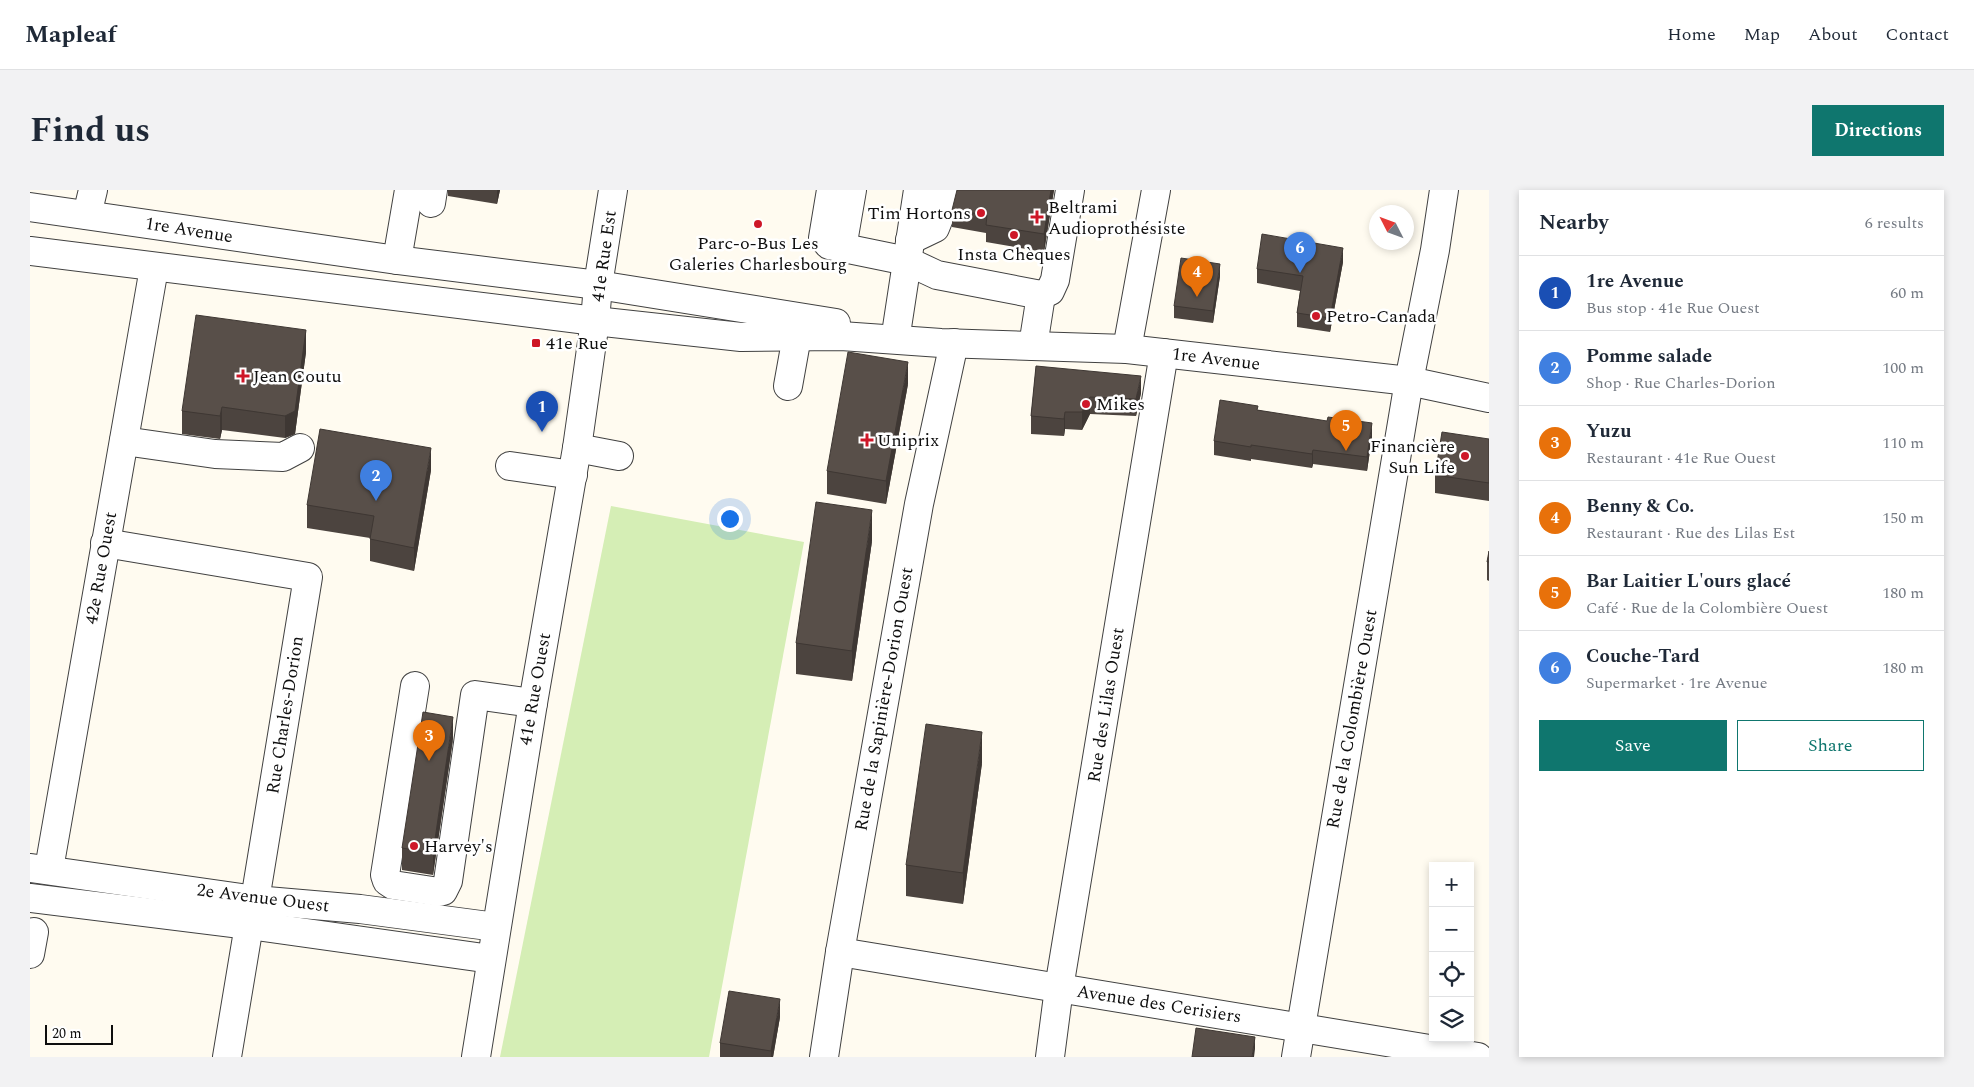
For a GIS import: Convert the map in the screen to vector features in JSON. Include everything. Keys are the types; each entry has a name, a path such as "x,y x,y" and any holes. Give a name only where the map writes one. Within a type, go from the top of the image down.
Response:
{"street":[{"name":"41e Rue Est","path":"595,321 598,285 613,190"},
{"path":"831,190 823,238 829,245 842,248 908,251 937,275 1041,295 1050,291 1055,280 1070,190"},
{"path":"842,248 852,190"},
{"path":"896,334 918,190"},
{"path":"908,251 935,228 945,190"},
{"path":"1128,349 1156,190"},
{"name":"Rue de la Colombière Ouest","path":"1296,1057 1409,381 1435,250 1444,190"},
{"path":"397,260 424,194"},
{"name":"1re Avenue","path":"30,207 90,202 397,260 598,285 835,322 947,343"},
{"name":"1re Avenue","path":"30,251 154,268 741,337 841,336 947,343 1128,349 1409,381 1489,398"},
{"name":"42e Rue Ouest","path":"39,869 105,542 154,268"},
{"path":"1033,346 1041,295"},
{"name":"41e Rue Ouest","path":"476,1057 533,704 578,448 595,321"},
{"path":"788,386 797,336"},
{"name":"Rue de la Sapinière-Dorion Ouest","path":"824,1057 840,952 947,343"},
{"name":"Rue des Lilas Ouest","path":"1050,1057 1059,988 1164,353"},
{"path":"124,440 215,454 283,457 300,448"},
{"path":"578,448 619,456"},
{"path":"510,466 572,475"},
{"name":"Rue Charles-Dorion","path":"105,542 308,576 227,1057"},
{"path":"415,686 385,875 387,881 393,885 443,892 448,881 476,695 533,704"},
{"name":"2e Avenue Ouest","path":"39,869 491,959"},
{"name":"2e Avenue Ouest","path":"30,898 252,912 360,909 496,927"},
{"name":"Avenue des Cerisiers","path":"840,952 1478,1057"}],"green space":[{"path":"611,506 804,542 709,1057 500,1057"}],"building":[{"path":"957,190 1051,190 1044,234 986,225 987,215 952,210"},
{"path":"1262,234 1343,248 1330,318 1297,313 1303,276 1257,269"},
{"path":"1181,258 1220,264 1213,311 1174,306"},
{"path":"196,315 306,330 295,411 285,416 222,407 220,416 182,411"},
{"name":"Uniprix","path":"848,352 908,362 886,481 827,471"},
{"path":"1036,366 1141,376 1136,399 1090,397 1082,412 1065,412 1064,419 1031,416"},
{"path":"1220,400 1258,406 1257,410 1327,421 1328,417 1372,423 1367,457 1313,450 1312,454 1214,441"},
{"path":"320,429 431,448 414,548 370,539 374,516 307,505"},
{"path":"1442,432 1489,439 1489,483 1435,475"},
{"path":"816,502 872,510 852,651 796,643"},
{"path":"423,712 453,717 433,853 402,848"},
{"path":"926,724 982,732 963,873 906,865"},
{"path":"729,991 780,999 771,1051 720,1043"},
{"path":"1196,1028 1255,1037 1252,1057 1192,1057"}],"place":[{"name":"Tim Hortons","path":"981,213"},
{"name":"Beltrami Audioprothésiste","path":"1037,217"},
{"name":"Parc-o-Bus Les Galeries Charlesbourg","path":"758,224"},
{"name":"Insta Chèques","path":"1014,235"},
{"name":"Couche-Tard","path":"1300,273"},
{"name":"Benny & Co.","path":"1197,297"},
{"name":"Petro-Canada","path":"1316,316"},
{"name":"41e Rue","path":"536,343"},
{"name":"Jean Coutu","path":"243,376"},
{"name":"Mikes","path":"1086,404"},
{"name":"1re Avenue","path":"542,432"},
{"name":"Uniprix","path":"867,440"},
{"name":"Bar Laitier L'ours glacé","path":"1346,451"},
{"name":"Financière Sun Life","path":"1465,456"},
{"name":"Pomme salade","path":"376,501"},
{"name":"Yuzu","path":"429,761"},
{"name":"Harvey's","path":"414,846"}]}
